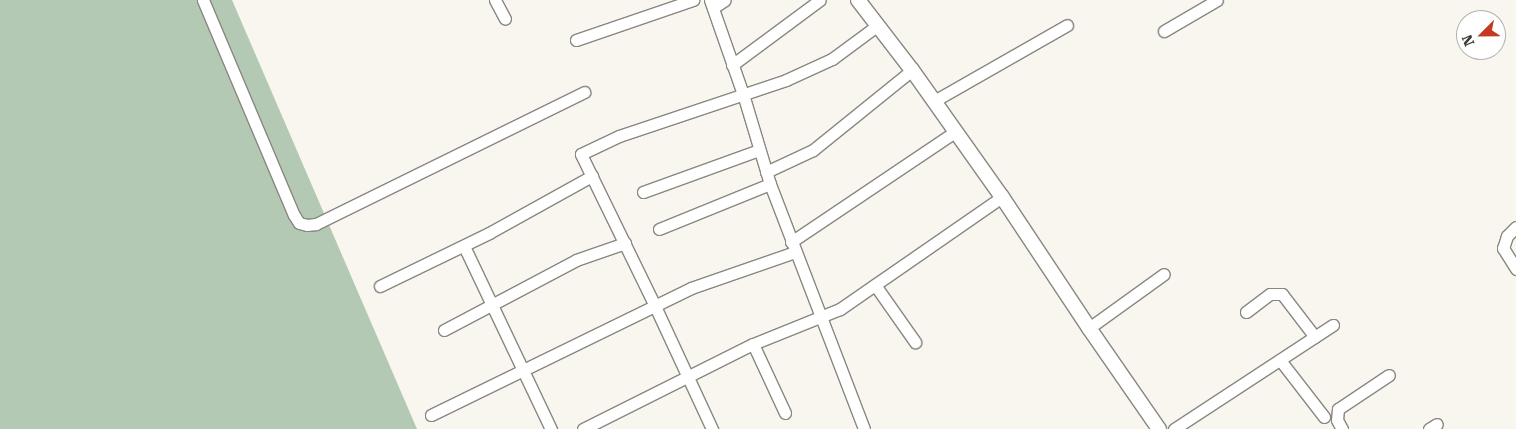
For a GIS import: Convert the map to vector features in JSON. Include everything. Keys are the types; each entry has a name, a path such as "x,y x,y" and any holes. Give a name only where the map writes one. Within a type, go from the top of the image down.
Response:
{"street":[{"path":"202,0 294,215 299,222 307,225 316,224 584,92"},
{"path":"495,0 505,19"},
{"path":"576,40 693,0"},
{"path":"725,0 712,4 743,94 766,172 864,429"},
{"path":"732,65 820,0"},
{"path":"858,0 912,70 1002,197 1159,429"},
{"path":"1164,31 1216,0"},
{"path":"934,101 1067,25"},
{"path":"712,429 656,306 581,154 619,136 772,86 832,59 878,26"},
{"path":"766,172 813,150 912,70"},
{"path":"431,415 707,282 793,247 956,132"},
{"path":"643,192 759,150"},
{"path":"380,286 464,246 592,176"},
{"path":"659,229 770,184"},
{"path":"583,429 753,344 840,309 1002,197"},
{"path":"1516,227 1507,236 1503,248 1516,269"},
{"path":"444,330 576,260 625,244"},
{"path":"464,246 551,429"},
{"path":"1089,328 1164,274"},
{"path":"875,285 915,342"},
{"path":"1246,312 1270,294 1282,294 1315,337"},
{"path":"1174,429 1333,325"},
{"path":"753,344 785,413"},
{"path":"1280,360 1324,417"},
{"path":"1342,429 1337,420 1338,409 1389,376"}],"green space":[{"path":"0,0 232,0 417,429 0,429"}]}
